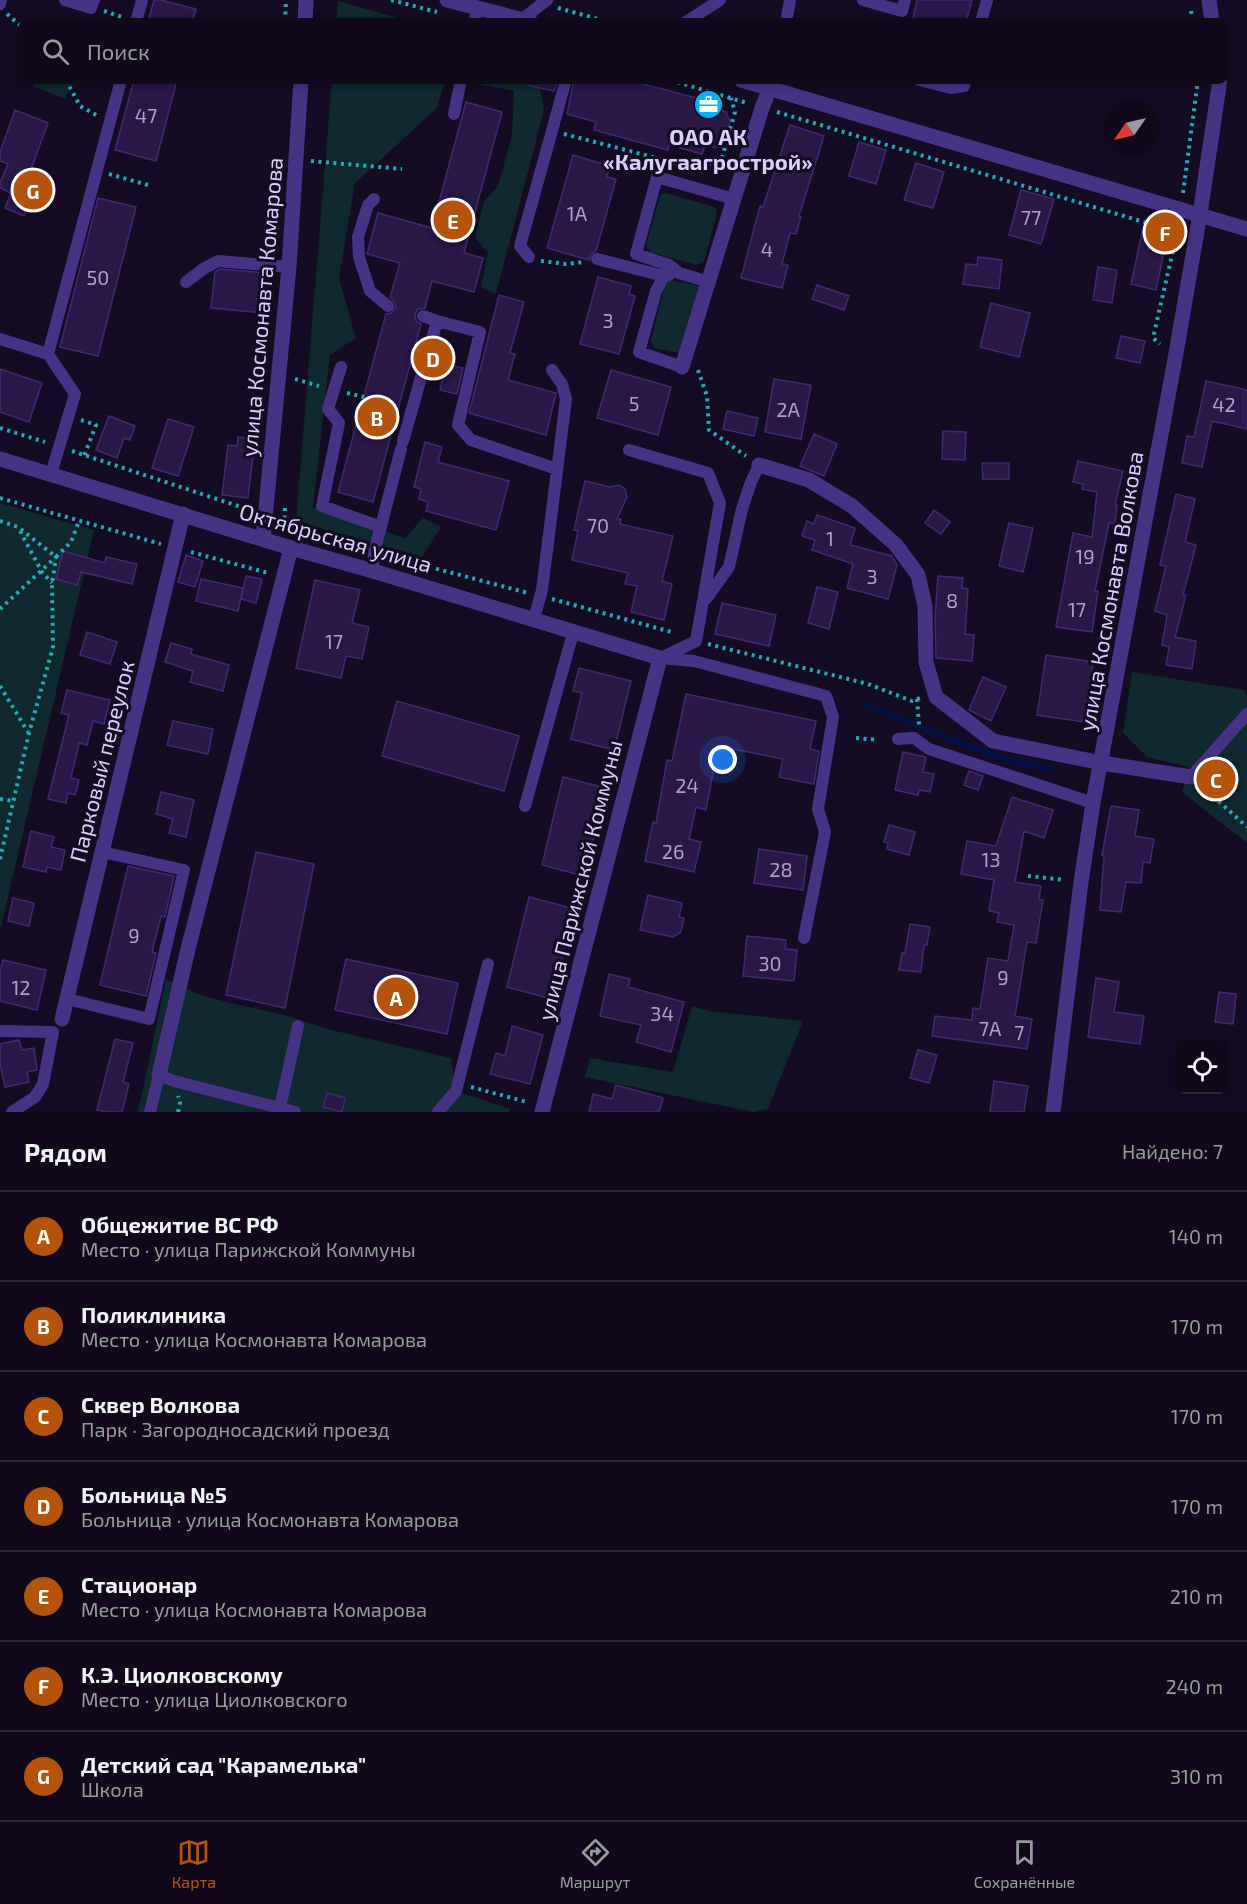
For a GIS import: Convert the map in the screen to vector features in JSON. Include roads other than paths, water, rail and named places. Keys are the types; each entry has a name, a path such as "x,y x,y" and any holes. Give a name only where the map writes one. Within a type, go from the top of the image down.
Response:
{"street":[{"path":"304,18 306,0"},
{"path":"447,0 476,15 501,18"},
{"path":"1209,0 1211,18"},
{"name":"улица Космонавта Комарова","path":"263,539 289,267 301,84"},
{"path":"690,368 709,282 771,84 1247,229"},
{"name":"улица Космонавта Волкова","path":"1053,1112 1093,802 1175,359 1220,84"},
{"name":"Октябрьская улица","path":"0,459 660,658"},
{"path":"759,465 809,480 852,506 896,545 918,575 925,606 926,662 936,697 993,741 1102,763 1191,777"},
{"name":"Парковый переулок","path":"62,1019 183,514"},
{"path":"159,1075 188,949 291,548"},
{"name":"улица Парижской Коммуны","path":"543,1109 660,658"}],"lane":[{"path":"64,0 93,4"},
{"path":"137,18 142,0"},
{"path":"692,18 720,0"},
{"path":"787,18 790,0"},
{"path":"863,0 902,11 905,0"},
{"path":"982,18 987,0"},
{"path":"529,18 544,2"},
{"path":"48,354 120,84"},
{"path":"454,114 460,84"},
{"path":"529,257 520,246 565,84"},
{"path":"935,84 951,88 965,84"},
{"path":"709,282 679,273 669,265 636,254 657,177 734,199"},
{"path":"374,199 368,205 358,237 359,257 370,291 388,306"},
{"path":"597,259 664,276 679,273"},
{"path":"186,282 202,269 218,261 289,267"},
{"path":"664,276 656,291 639,352 690,368"},
{"path":"423,316 480,332 458,425 471,440 557,469"},
{"path":"373,571 374,553 437,321"},
{"path":"0,339 48,354 75,394 51,474"},
{"path":"341,367 328,409 339,423 322,506 381,527"},
{"path":"534,619 542,590 566,399 562,384 552,370"},
{"path":"629,450 708,473 720,502 696,640 660,658"},
{"path":"704,602 729,567 742,509 759,465"},
{"path":"525,806 573,633"},
{"path":"660,658 694,661 826,696 834,717 818,809 825,832 804,938"},
{"path":"1191,777 1247,714"},
{"path":"898,739 914,738 929,749 1093,802"},
{"path":"67,999 149,1019 184,870 102,852"},
{"path":"438,1112 456,1092 488,964"},
{"path":"12,1112 35,1097 43,1084 53,1032 62,1019"},
{"path":"280,1108 298,1026"},
{"path":"0,1031 53,1032"},
{"path":"150,1112 159,1075 174,1081 295,1112"}],"waterway":[{"path":"865,705 991,755 1048,769"}],"place":[{"name":"ОАО АК «Калугаагрострой»","path":"708,104"},
{"name":"Детский сад \"Карамелька\"","path":"33,190"},
{"name":"Стационар","path":"453,220"},
{"name":"К.Э. Циолковскому","path":"1165,232"},
{"name":"Больница №5","path":"433,358"},
{"name":"Поликлиника","path":"377,417"},
{"name":"Сквер Волкова","path":"1216,779"},
{"name":"Общежитие ВС РФ","path":"396,997"}]}
